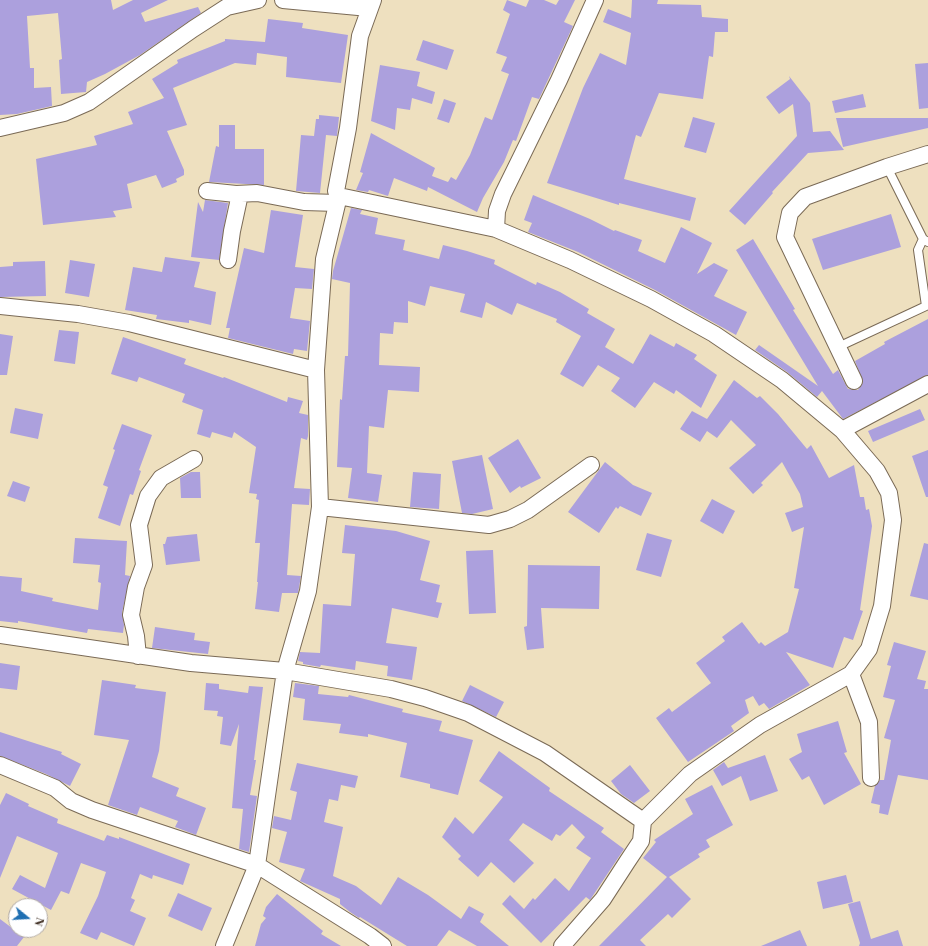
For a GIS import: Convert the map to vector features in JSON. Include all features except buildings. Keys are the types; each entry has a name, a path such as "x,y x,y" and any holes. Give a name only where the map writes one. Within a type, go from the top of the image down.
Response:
{"street":[{"path":"0,128 64,113 89,102 192,29 228,7 258,0"},
{"path":"224,946 257,865 285,671 308,591 320,507 316,370 324,259 338,199 336,191 348,128 360,36 371,4 283,0"},
{"path":"496,229 497,211 503,194 559,80 595,0"},
{"path":"854,380 785,237 790,213 805,197 887,167 928,154"},
{"path":"207,190 240,194 257,193 304,202 338,199 496,229 570,260 651,298 714,334 782,380 842,430 877,471 888,493 894,520 882,606 869,649 851,674 760,724 690,774 643,821 641,841 603,899 562,946"},
{"path":"228,260 232,230 240,194"},
{"path":"0,306 78,314 128,323 316,370"},
{"path":"842,430 928,384"},
{"path":"138,656 136,636 131,615 136,586 144,565 139,525 148,496 161,478 194,458"},
{"path":"320,507 490,525 510,519 528,510 590,465"},
{"path":"0,635 191,663 285,671 391,689 425,698 468,713 545,753 643,821"},
{"path":"851,674 869,722 871,778"},
{"path":"0,766 55,788 71,801 92,810 257,865 370,936 383,946"}],"lane":[{"path":"838,347 927,306 918,250 925,240 887,167"}]}
